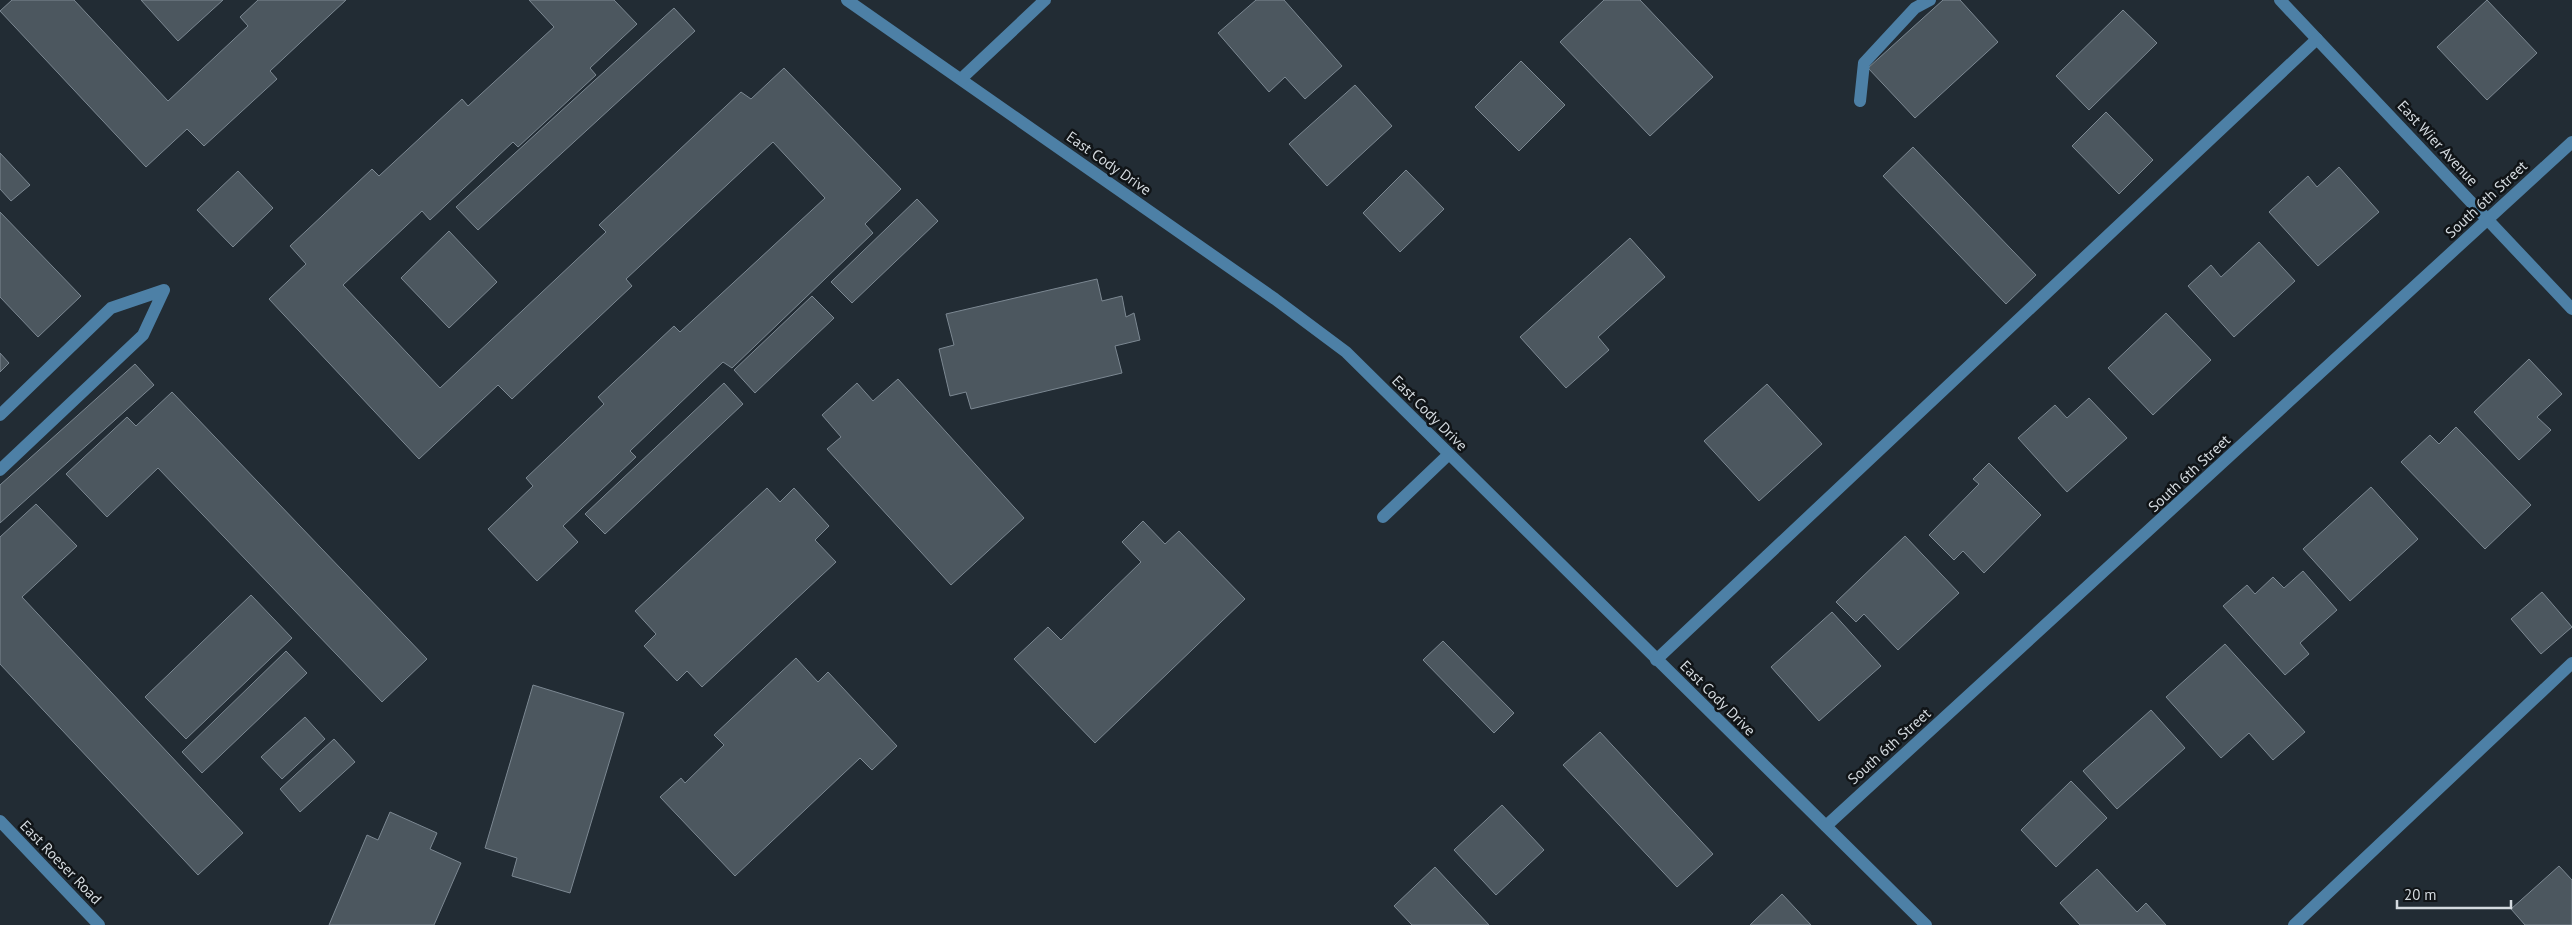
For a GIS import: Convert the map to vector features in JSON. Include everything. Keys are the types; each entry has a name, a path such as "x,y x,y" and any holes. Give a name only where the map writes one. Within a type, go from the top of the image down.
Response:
{"street":[{"name":"East Cody Drive","path":"847,0 1275,300 1346,352 1926,925"},
{"path":"961,79 1045,0"},
{"path":"1860,101 1864,63 1915,8 1930,0"},
{"name":"East Wier Avenue","path":"2280,0 2572,309"},
{"path":"1656,660 2317,39"},
{"name":"South 6th Street","path":"1826,826 2572,142"},
{"path":"0,415 111,308 164,290 143,335 0,470"},
{"path":"1383,517 1448,454"},
{"path":"2294,925 2572,663"},
{"name":"East Roeser Road","path":"0,821 99,925"}],"building":[{"path":"12,0 74,0 168,101 248,26 240,17 258,0 346,0 270,71 277,79 204,146 187,129 146,167 0,11"},
{"path":"141,0 223,0 178,41"},
{"path":"529,0 614,0 637,24 590,68 596,75 518,147 513,142 430,220 422,211 343,285 440,388 606,232 599,225 741,92 751,99 784,68 901,189 865,224 873,233 732,368 723,362 630,451 636,457 563,526 578,542 537,581 488,529 533,486 526,478 604,404 598,397 674,326 680,332 825,198 773,142 626,279 632,286 512,399 498,385 419,459 269,299 306,264 290,246 372,169 379,176 462,99 468,106 554,27"},
{"path":"1256,0 1284,0 1342,66 1305,99 1285,77 1269,92 1218,33"},
{"path":"1604,0 1640,0 1713,77 1650,136 1560,42"},
{"path":"1943,0 1960,0 1998,42 1915,118 1868,68"},
{"path":"2487,0 2537,53 2487,100 2437,47"},
{"path":"674,8 695,31 478,230 456,207"},
{"path":"2123,10 2157,43 2089,110 2056,76"},
{"path":"1521,61 1565,105 1519,151 1475,107"},
{"path":"1355,85 1392,126 1327,186 1289,144"},
{"path":"2106,112 2153,160 2119,194 2072,146"},
{"path":"1913,147 2036,275 2006,304 1883,176"},
{"path":"0,153 30,185 11,201 0,189"},
{"path":"2339,167 2379,212 2318,266 2269,212 2308,176 2317,187"},
{"path":"1406,170 1444,209 1400,252 1363,213"},
{"path":"238,171 273,208 233,247 197,210"},
{"path":"917,199 938,221 852,303 831,282"},
{"path":"0,212 81,296 38,337 0,297"},
{"path":"449,231 497,282 449,328 401,278"},
{"path":"1630,238 1665,277 1598,337 1609,350 1566,388 1520,337"},
{"path":"2259,242 2295,281 2234,337 2188,286 2211,265 2221,277"},
{"path":"1097,279 1102,301 1122,296 1126,317 1134,313 1140,340 1115,346 1122,373 971,409 966,392 950,396 939,349 954,345 946,314"},
{"path":"812,296 834,318 755,393 734,370"},
{"path":"2166,313 2211,360 2153,415 2108,368"},
{"path":"0,353 9,363 0,372"},
{"path":"2529,359 2562,394 2537,417 2551,430 2519,460 2474,412"},
{"path":"135,364 154,385 0,523 0,485"},
{"path":"898,379 1024,518 951,585 827,449 841,437 822,415 857,383 873,401"},
{"path":"724,383 743,404 605,534 585,514"},
{"path":"1767,384 1822,444 1759,501 1704,441"},
{"path":"172,392 427,659 382,702 158,468 107,517 66,474 127,417 136,426"},
{"path":"2089,398 2127,438 2067,492 2018,438 2055,405 2067,418"},
{"path":"2456,427 2531,505 2485,549 2401,462 2430,435 2439,444"},
{"path":"1989,463 2041,515 1984,573 1963,551 1954,560 1929,535 1979,484 1973,479"},
{"path":"2371,487 2418,539 2350,601 2303,549"},
{"path":"767,488 780,502 794,488 829,526 815,540 836,562 702,687 687,671 677,681 644,646 656,634 635,611"},
{"path":"36,504 77,546 22,597 243,833 198,875 0,664 0,537"},
{"path":"1143,521 1165,544 1179,531 1245,599 1095,743 1014,659 1048,627 1061,640 1141,562 1122,542"},
{"path":"1905,536 1959,593 1898,650 1864,614 1856,622 1836,602"},
{"path":"2303,571 2337,610 2300,643 2309,654 2285,675 2223,606 2247,585 2255,594 2273,577 2284,588"},
{"path":"2542,592 2572,627 2541,654 2511,619"},
{"path":"251,595 292,638 186,739 145,697"},
{"path":"1832,612 1881,666 1819,721 1771,667"},
{"path":"1443,641 1514,713 1494,733 1423,660"},
{"path":"2225,644 2305,732 2273,760 2249,733 2221,758 2166,697"},
{"path":"286,651 307,673 202,773 182,752"},
{"path":"796,658 818,682 828,672 897,746 872,770 860,758 735,876 660,797 681,778 685,783 724,745 714,735"},
{"path":"533,685 624,713 570,893 512,876 517,858 485,848"},
{"path":"2151,710 2185,748 2117,809 2083,771"},
{"path":"305,717 325,739 282,779 261,757"},
{"path":"1600,732 1713,854 1677,887 1563,765"},
{"path":"334,739 355,762 300,812 280,789"},
{"path":"2071,781 2107,818 2056,867 2021,830"},
{"path":"1502,805 1544,850 1496,895 1454,850"},
{"path":"390,812 437,833 430,849 461,863 434,925 329,925 367,835 378,840"},
{"path":"2559,866 2572,880 2572,925 2525,925 2511,909"},
{"path":"1435,867 1489,925 1412,925 1394,906"},
{"path":"2097,869 2137,912 2146,903 2166,925 2080,925 2060,903"},
{"path":"1782,894 1811,925 1750,925"}]}
